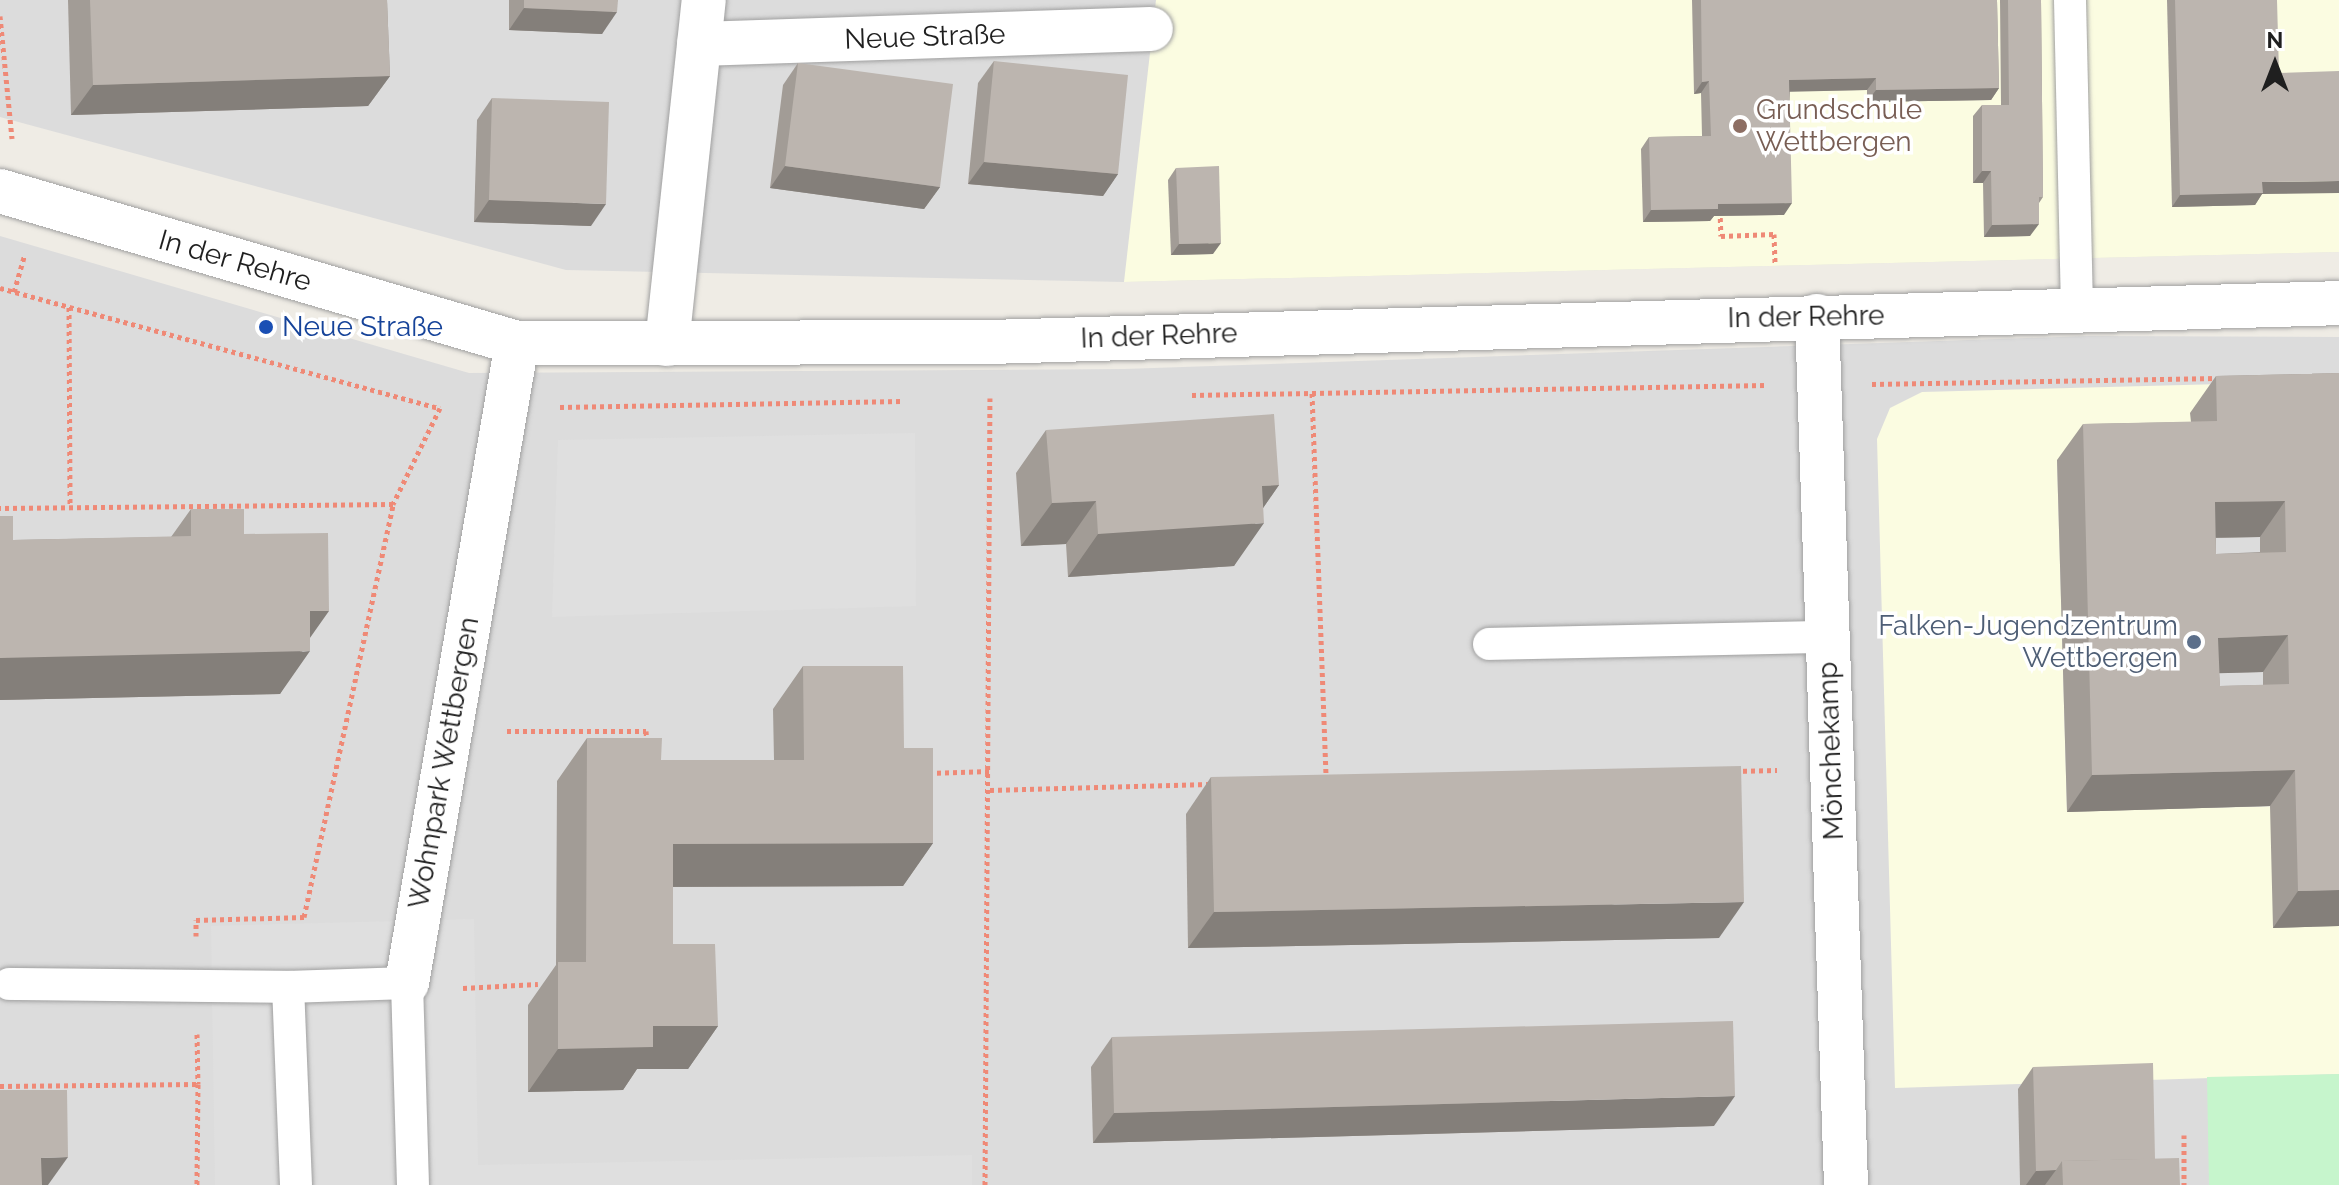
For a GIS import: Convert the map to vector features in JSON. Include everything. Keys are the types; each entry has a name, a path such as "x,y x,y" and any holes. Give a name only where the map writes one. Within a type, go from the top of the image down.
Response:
{"street":[{"path":"667,344 704,0"},
{"name":"Neue Straße","path":"699,44 1151,29"},
{"name":"In der Rehre","path":"0,191 517,343 989,342 2339,303"},
{"name":"Mönchekamp","path":"1817,316 1846,1185"},
{"name":"Wohnpark Wettbergen","path":"407,983 517,343"}],"lane":[{"path":"2070,0 2077,310"},
{"path":"1489,644 1827,637"},
{"path":"9,984 288,987 407,983"},
{"name":"Wohnpark Wettbergen","path":"407,983 413,1185"},
{"path":"288,987 296,1185"}],"path":[{"path":"0,16 12,144"},
{"path":"1720,202 1721,236 1774,234 1775,266"},
{"path":"0,288 440,408 913,401"},
{"path":"69,307 70,507"},
{"path":"985,1185 990,790 989,342"},
{"path":"1189,395 2229,377"},
{"path":"1312,393 1326,781"},
{"path":"974,400 1005,399"},
{"path":"197,1185 196,920 304,917 393,504 440,408"},
{"path":"0,508 393,504"},
{"path":"490,731 646,731 647,760"},
{"path":"1721,772 1832,769"},
{"path":"914,773 990,771"},
{"path":"1310,782 1342,781"},
{"path":"990,790 1214,784"},
{"path":"453,989 538,984"},
{"path":"0,1086 198,1084"},
{"path":"2184,1135 2184,1185"}],"shaded area":[{"path":"0,0 2339,0 2339,252 1124,282 566,270 0,117"},
{"name":"Grundschule Wettbergen","path":"1156,0 2339,0 2339,252 1124,282"},
{"path":"0,236 469,373 1124,369 2087,336 2339,337 2339,1185 0,1185"},
{"path":"2339,381 2192,457 2057,461 2067,811 2331,805 2339,847 2339,1074 1895,1088 1877,439 1890,408 1922,392"},
{"path":"915,433 916,606 552,617 558,440"},
{"path":"474,919 478,1165 972,1155 972,1185 215,1185 211,926"}],"green space":[{"path":"2339,1074 2339,1185 2209,1185 2207,1077"}],"building":[{"path":"90,0 387,0 390,76 93,85"},
{"path":"524,0 618,0 617,12 524,8"},
{"path":"1701,0 1997,0 1999,88 1876,90 1876,78 1789,80 1792,203 1718,204 1718,209 1651,210 1649,137 1711,136 1709,81 1702,82"},
{"path":"2008,0 2041,0 2043,197 2039,197 2039,224 1992,225 1991,171 1982,171 1982,105 2009,105"},
{"path":"2175,0 2277,0 2279,73 2339,71 2339,181 2262,182 2263,193 2180,195"},
{"path":"994,61 1128,75 1118,174 984,162"},
{"path":"798,63 953,84 940,187 785,166"},
{"path":"492,98 609,102 606,204 489,200"},
{"path":"1219,166 1221,243 1179,244 1176,168"},
{"path":"2339,373 2339,890 2298,891 2295,770 2092,775 2083,424 2217,421 2216,376","holes":["2285,501 2286,552 2216,554 2215,502","2288,635 2289,684 2220,686 2218,638"]},
{"path":"1274,414 1279,485 1262,486 1264,523 1098,534 1096,501 1052,503 1046,430"},
{"path":"191,509 244,509 244,534 328,533 329,611 310,611 310,651 0,658 0,516 13,516 13,540 191,536"},
{"path":"803,666 903,666 904,748 933,748 933,843 673,844 673,944 715,944 718,1026 653,1026 653,1047 558,1049 558,962 586,962 587,738 662,738 661,760 804,760"},
{"path":"1741,766 1744,902 1214,912 1211,777"},
{"path":"1733,1021 1735,1096 1114,1113 1112,1037"},
{"path":"2153,1063 2155,1159 2062,1161 2056,1170 2036,1171 2033,1067"},
{"path":"0,1090 67,1090 68,1157 41,1158 42,1185 0,1185"},
{"path":"2179,1158 2180,1185 2063,1185 2062,1161"}],"place":[{"name":"Grundschule Wettbergen","path":"1740,126"},
{"name":"Neue Straße","path":"266,327"},
{"name":"Falken-Jugendzentrum Wettbergen","path":"2194,642"}]}
